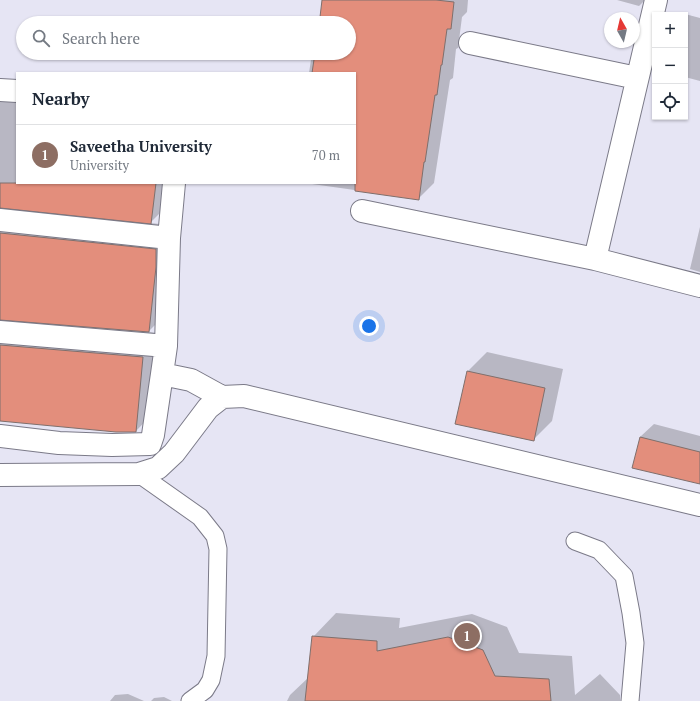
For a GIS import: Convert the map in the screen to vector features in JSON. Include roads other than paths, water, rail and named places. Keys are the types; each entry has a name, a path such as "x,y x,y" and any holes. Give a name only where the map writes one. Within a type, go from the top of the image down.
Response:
{"street":[{"path":"595,259 656,0"},
{"path":"470,43 637,78"},
{"path":"0,90 16,91"},
{"path":"0,436 59,443 112,445 150,444 153,435 166,346 169,238 174,184"},
{"path":"362,211 595,259 700,286"},
{"path":"0,220 169,238"},
{"path":"0,332 166,346"},
{"path":"162,374 191,380 222,397 244,396 700,505"},
{"path":"0,475 139,474 158,468 174,453 208,408 222,397"}],"lane":[{"path":"139,474 200,517 214,536 218,549 216,656 210,680 205,690 190,701"},
{"path":"575,541 599,550 624,576 635,643 630,701"}],"place":[{"name":"Saveetha University","path":"467,636"}]}
